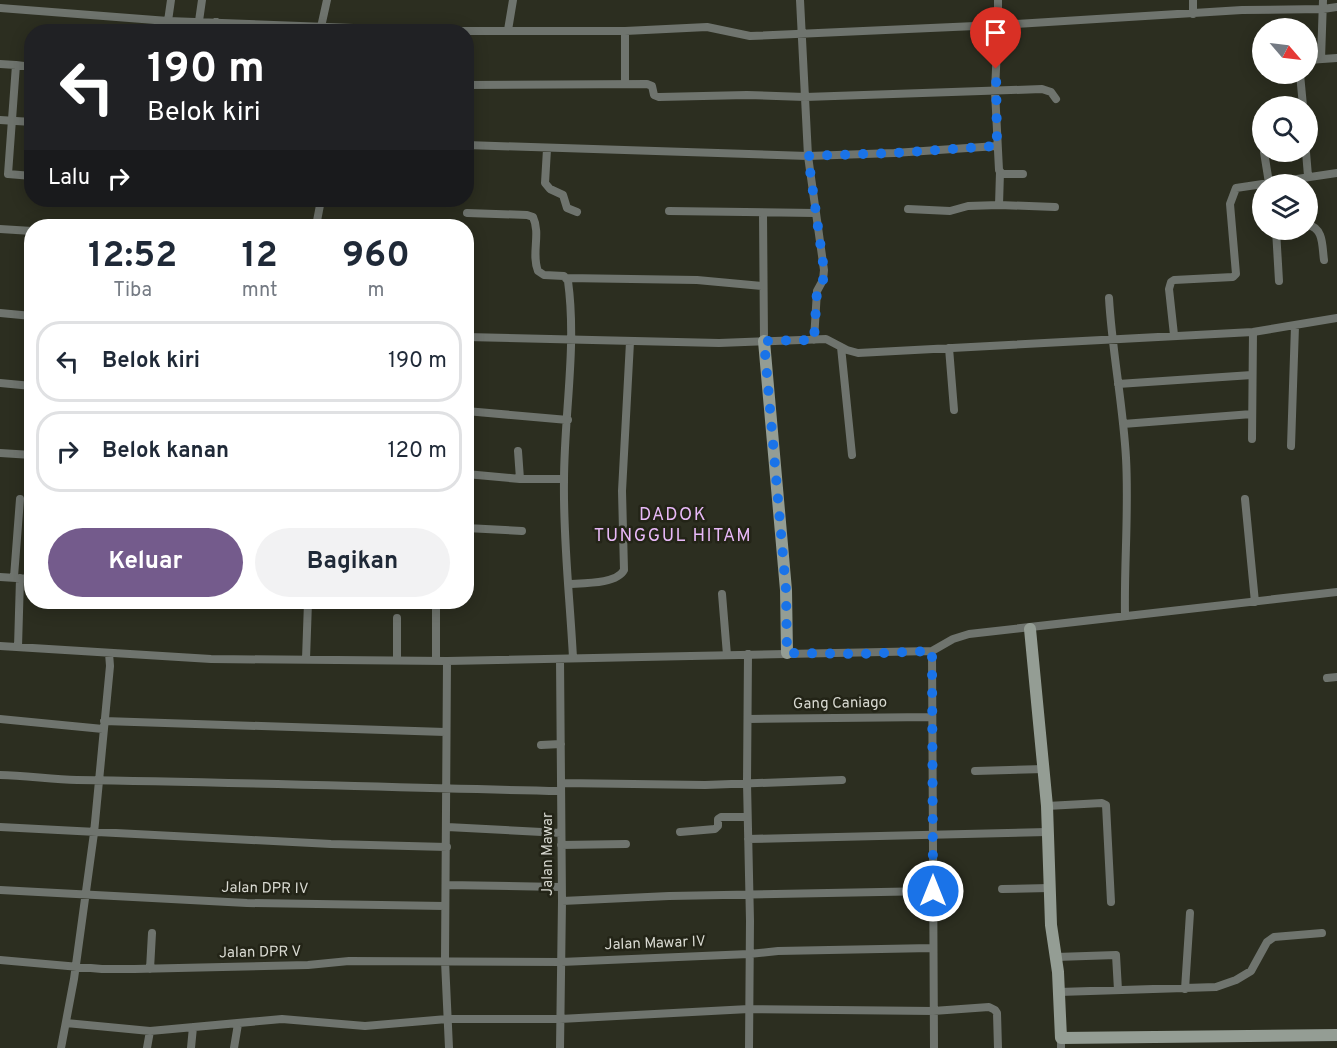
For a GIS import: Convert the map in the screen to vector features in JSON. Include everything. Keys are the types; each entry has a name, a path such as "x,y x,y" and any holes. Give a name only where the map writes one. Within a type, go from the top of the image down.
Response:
{"street":[{"path":"168,21 171,0"},
{"path":"199,21 202,0"},
{"path":"322,24 327,0"},
{"path":"508,30 513,0"},
{"path":"800,0 808,156 824,270 823,280 817,291 814,340"},
{"path":"998,0 995,91 1000,172 999,205"},
{"path":"1192,0 1192,14"},
{"path":"474,30 625,31 707,27 750,36 801,35 1192,14 1323,4 1337,7"},
{"path":"1321,59 1323,4"},
{"path":"0,8 168,21 199,21 207,24"},
{"path":"625,31 625,83"},
{"path":"1318,59 1337,58"},
{"path":"0,64 24,66"},
{"path":"16,65 13,121 4,174 24,175"},
{"path":"474,85 649,84 652,86 654,95 659,97 747,95 805,97 1045,89 1052,92 1056,99"},
{"path":"0,120 24,122"},
{"path":"474,145 808,156 997,146"},
{"path":"547,148 545,183 550,189 563,195 567,208 577,212"},
{"path":"1000,172 1023,174"},
{"path":"1318,175 1337,173"},
{"path":"1174,334 1168,289 1170,283 1174,280 1235,276 1237,272 1231,196 1238,186 1252,185"},
{"path":"908,209 950,211 968,206 999,205 1055,207"},
{"path":"669,211 815,213"},
{"path":"467,213 531,216 536,226 536,263 538,271 544,275 566,278 697,280 762,286"},
{"path":"763,213 764,341 786,590 787,653"},
{"path":"0,229 24,230"},
{"path":"1318,230 1324,260"},
{"path":"1277,240 1279,281"},
{"path":"566,278 570,339 564,479 567,584 573,658"},
{"path":"1109,298 1123,424 1126,476 1125,615"},
{"path":"0,313 24,315"},
{"path":"474,337 630,342 831,340 841,347 858,353 1112,340 1174,334 1252,332 1337,318"},
{"path":"1291,446 1295,326"},
{"path":"1252,332 1252,439"},
{"path":"567,584 612,580 621,576 624,570 622,491 630,342"},
{"path":"841,347 852,455"},
{"path":"949,348 954,410"},
{"path":"1118,384 1252,375"},
{"path":"0,383 24,385"},
{"path":"474,412 568,420"},
{"path":"1123,424 1252,414"},
{"path":"518,452 520,479"},
{"path":"0,453 24,454"},
{"path":"474,475 520,479 564,479"},
{"path":"18,647 17,578 20,499"},
{"path":"1245,499 1255,602"},
{"path":"474,528 522,531"},
{"path":"0,577 24,578"},
{"path":"0,646 211,658 436,661 787,653 859,654 932,651 953,639 969,634 1030,629 1125,615 1337,592"},
{"path":"722,594 727,655"},
{"path":"306,659 308,609"},
{"path":"436,609 436,661"},
{"path":"397,618 397,660"},
{"path":"1030,629 1047,806 1051,925 1059,992 1061,1043 1337,1035"},
{"path":"932,651 934,1048"},
{"path":"61,1048 76,967 94,833 110,652"},
{"path":"748,654 749,1048"},
{"name":"Jalan Mawar","path":"560,659 560,887 562,901 560,1048"},
{"path":"447,661 445,961 449,1048"},
{"path":"1327,678 1337,677"},
{"name":"Gang Caniago","path":"748,719 932,717"},
{"path":"0,719 103,725 445,732"},
{"path":"541,745 561,744"},
{"path":"975,771 1044,769"},
{"path":"0,775 99,780 248,782 447,789 705,785 842,780"},
{"path":"1047,806 1102,803 1106,805 1111,902"},
{"path":"680,832 716,829 719,818 747,817"},
{"path":"0,827 447,847"},
{"path":"447,827 561,833"},
{"path":"748,839 1047,832"},
{"path":"561,845 626,844"},
{"path":"446,885 560,887"},
{"path":"1002,890 1049,888"},
{"name":"Jalan DPR IV","path":"0,890 247,903 445,906"},
{"path":"562,901 669,896 933,891"},
{"path":"1185,989 1190,914"},
{"path":"150,969 152,933"},
{"path":"1059,992 1216,987 1243,976 1255,967 1267,942 1274,937 1322,933"},
{"name":"Jalan Mawar IV","path":"445,961 561,962 778,951 932,948"},
{"path":"1056,957 1116,956 1118,990"},
{"name":"Jalan DPR V","path":"0,960 76,967 150,969 308,965 349,961 445,961"},
{"path":"66,1023 150,1031 282,1019 365,1026 447,1019 560,1019 749,1010 933,1011 993,1008 997,1013 998,1048"},
{"path":"234,1048 238,1024"},
{"path":"191,1048 194,1027"},
{"path":"147,1048 150,1031"}],"district":[{"name":"DADOK TUNGGUL HITAM","path":"673,525"}],"route":[{"path":"933,891 932,651 859,654 787,653 786,590 764,341 814,340 817,291 823,280 824,270 808,156 997,146 996,69"}]}
